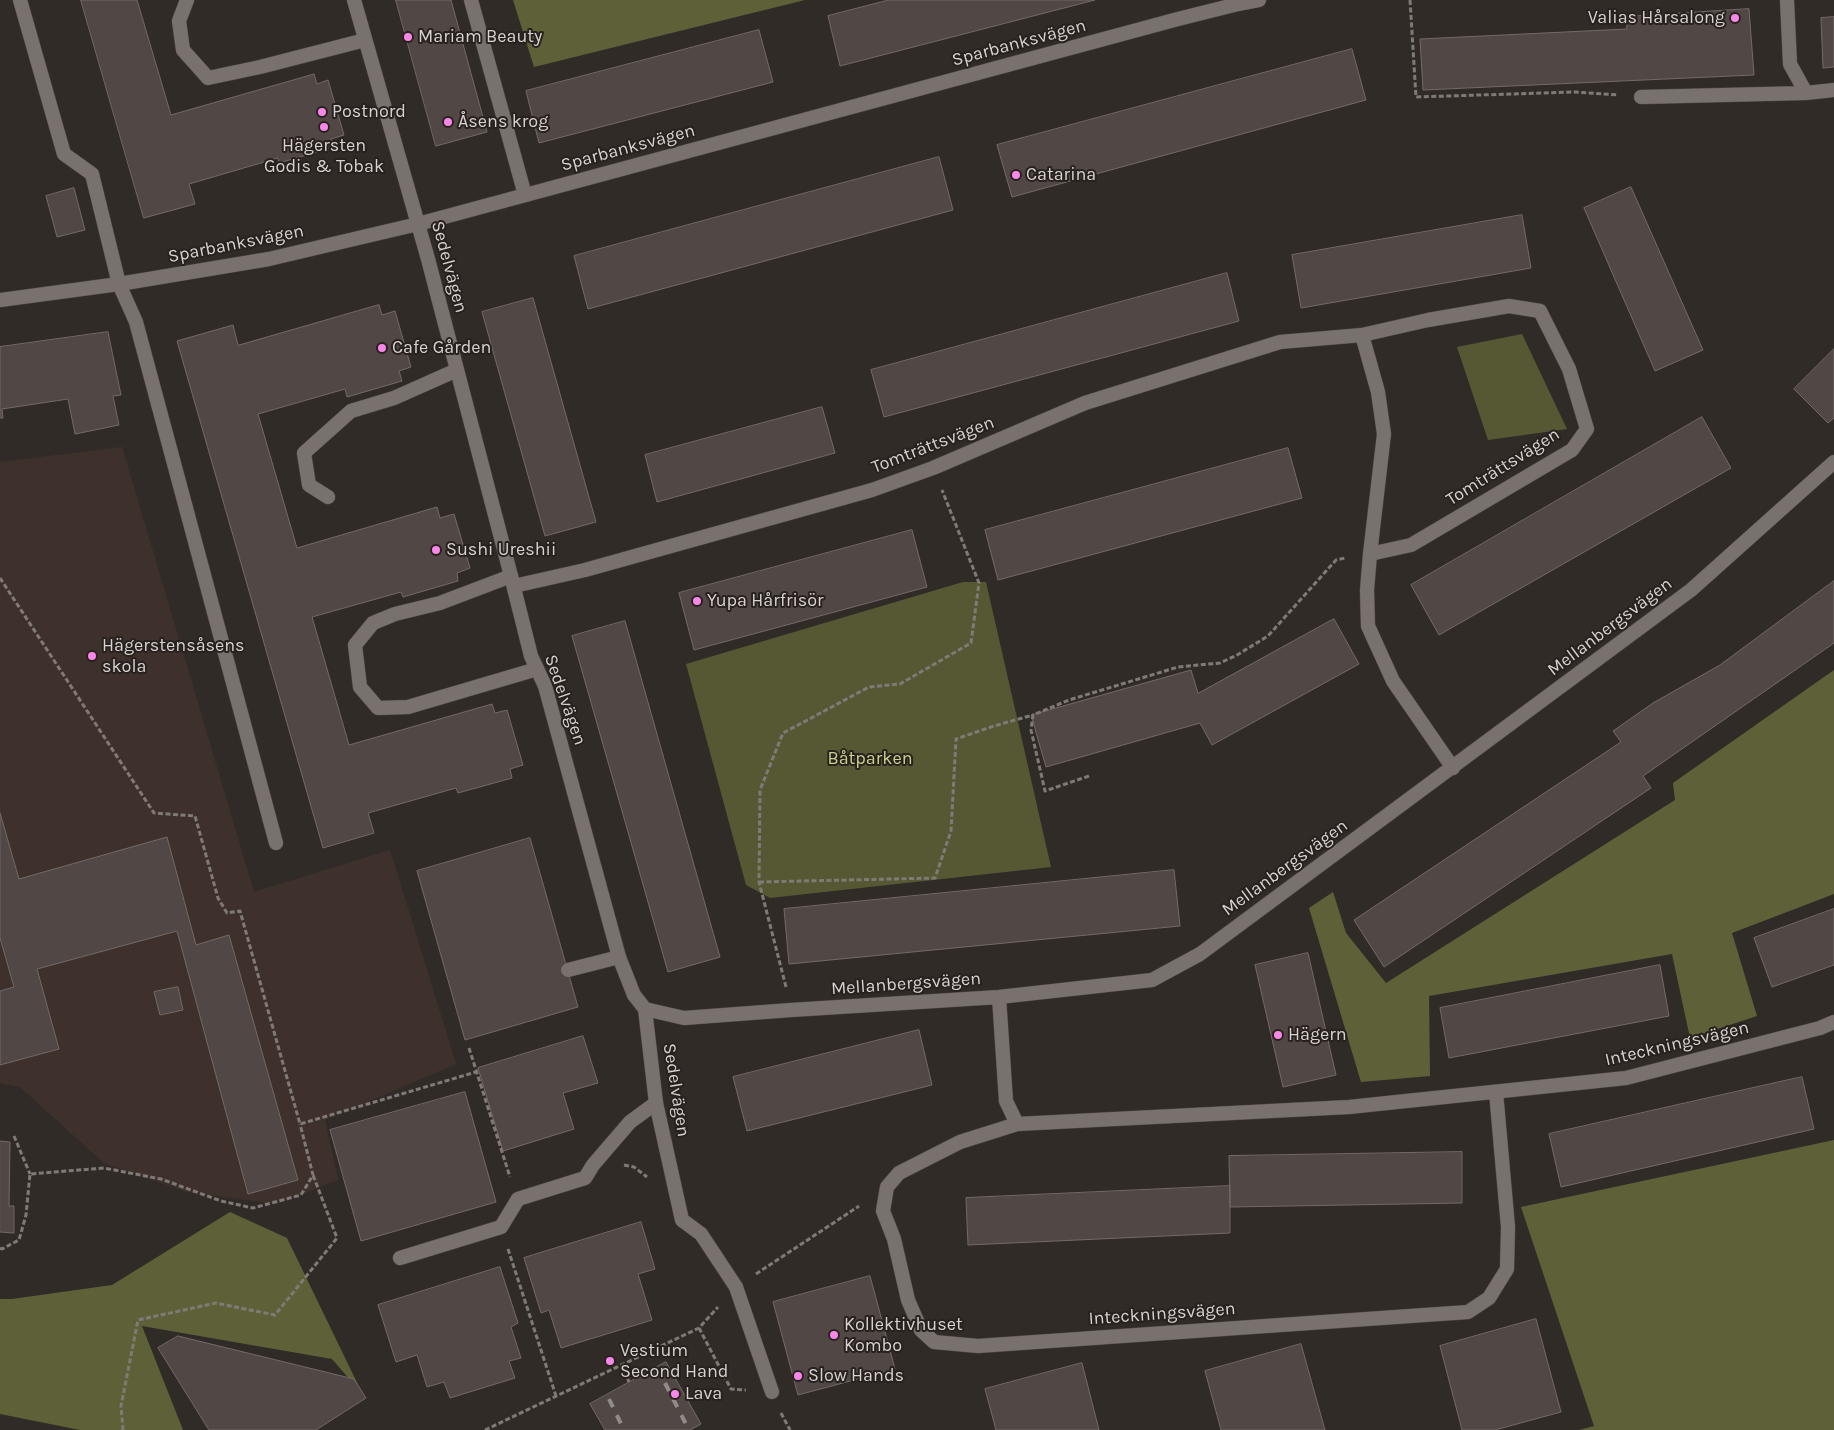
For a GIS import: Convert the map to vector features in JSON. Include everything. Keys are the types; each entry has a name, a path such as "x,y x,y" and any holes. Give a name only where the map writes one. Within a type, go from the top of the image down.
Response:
{"street":[{"path":"20,0 64,154 92,174 120,284 136,322 276,843"},
{"path":"187,0 179,22 183,50 208,78 260,67 365,40"},
{"name":"Sedelvägen","path":"354,0 418,224 513,581 531,656 548,695 619,957 634,995 645,1009 656,1103 682,1220 701,1234 736,1287 772,1392"},
{"path":"471,0 525,195"},
{"name":"Sparbanksvägen","path":"0,300 120,284 269,259 418,224 1237,2 1259,0"},
{"path":"1787,0 1790,64 1806,93"},
{"path":"1641,97 1806,93 1834,90"},
{"name":"Tomträttsvägen","path":"537,669 408,707 378,708 360,686 355,645 373,623 394,614 440,603 513,581 585,570 872,490 933,468 1085,403 1280,342 1362,335 1428,320 1509,306 1540,311 1569,369 1587,429 1572,450 1411,545 1370,554"},
{"path":"1362,335 1378,392 1384,434 1370,554 1367,590 1368,626 1379,654 1393,681 1454,768"},
{"path":"328,497 309,485 304,454 351,411 394,398 457,370"},
{"name":"Mellanbergsvägen","path":"645,1009 684,1018 999,997 1152,980 1200,954 1454,768 1691,590 1834,462"},
{"path":"568,970 619,957"},
{"path":"999,997 1006,1101 1016,1124"},
{"name":"Inteckningsvägen","path":"1496,1092 1508,1227 1507,1270 1489,1298 1468,1312 978,1346 934,1342 921,1330 908,1300 894,1239 883,1211 887,1187 899,1173 960,1142 1016,1124 1312,1109 1441,1098 1496,1092 1626,1078 1820,1028 1834,1022"},
{"path":"400,1258 501,1227 518,1199 585,1178 593,1165 630,1122 656,1103"}],"path":[{"path":"1410,0 1416,97 1575,92 1641,97"},
{"path":"792,1010 759,882 760,790 783,733 869,687 900,684 970,643 979,583 933,468"},
{"path":"759,882 935,878 951,831 956,739 1033,715 1070,700 1178,667 1220,663 1268,636 1336,560 1370,554"},
{"path":"0,578 154,813 195,816 218,898 226,914 240,911 313,1175 338,1238 275,1316 216,1303 138,1320 121,1406 123,1430"},
{"path":"1033,715 1031,730 1045,790 1089,776"},
{"path":"469,1048 518,1199"},
{"path":"300,1124 476,1072"},
{"path":"0,1248 2,1249 19,1240 26,1215 30,1174 14,1136"},
{"path":"593,1165 622,1164 634,1167 646,1176 652,1184"},
{"path":"30,1174 104,1168 161,1179 221,1201 253,1208 301,1195 313,1175"},
{"path":"736,1287 887,1187"},
{"path":"501,1227 556,1396"},
{"path":"486,1430 699,1328"},
{"path":"622,1365 629,1382"}],"shaded area":[{"name":"Hägerstensåsens skola","path":"122,447 254,892 390,850 456,1064 325,1120 338,1180 277,1204 187,1192 104,1163 20,1087 0,1083 0,462"}],"green space":[{"path":"513,0 805,0 534,67"},
{"path":"1522,334 1567,429 1488,440 1457,347"},
{"name":"Båtparken","path":"963,582 986,582 1051,867 770,898 746,885 686,664"},
{"path":"1834,670 1834,894 1732,933 1757,1016 1690,1038 1672,954 1429,996 1430,1076 1361,1082 1309,908 1333,892 1346,933 1386,983 1675,800 1673,783"},
{"path":"1834,1140 1834,1430 1579,1430 1594,1426 1521,1207"},
{"path":"230,1212 287,1238 363,1395 332,1359 142,1326 183,1430 80,1430 0,1414 0,1299 112,1285"}],"building":[{"path":"81,0 137,0 171,115 314,74 317,84 328,80 344,135 331,139 334,147 279,163 278,158 189,184 195,204 144,218"},
{"path":"396,0 451,0 487,132 436,146"},
{"path":"889,0 1095,0 840,66 828,16"},
{"path":"1749,9 1754,75 1423,90 1420,39 1627,29 1626,17"},
{"path":"1834,17 1834,67 1823,68 1821,18"},
{"path":"759,30 773,82 539,143 526,91"},
{"path":"1352,49 1366,100 1012,197 997,145"},
{"path":"939,157 953,210 588,309 574,256"},
{"path":"1631,187 1703,350 1655,371 1584,208"},
{"path":"74,188 85,230 57,237 46,196"},
{"path":"1522,215 1531,268 1301,308 1292,255"},
{"path":"1227,273 1239,321 884,417 871,370"},
{"path":"533,298 596,522 545,536 482,312"},
{"path":"379,305 382,315 395,311 411,367 399,371 402,381 347,397 345,389 258,414 297,548 437,507 440,518 454,514 470,568 457,573 458,581 403,597 401,592 312,617 349,745 492,704 495,713 507,710 523,765 510,769 512,778 458,793 456,788 368,813 374,833 323,848 177,341 233,325 238,345"},
{"path":"108,332 121,395 113,396 119,425 75,434 68,399 2,409 3,418 0,418 0,347"},
{"path":"1834,349 1834,418 1828,423 1794,389"},
{"path":"822,407 835,453 657,502 645,455"},
{"path":"1702,417 1731,468 1439,635 1411,585"},
{"path":"1288,448 1302,498 998,580 985,530"},
{"path":"912,530 927,587 694,650 679,593"},
{"path":"1834,581 1834,643 1643,776 1651,788 1384,967 1354,920 1621,742 1613,731 1653,703 1720,665"},
{"path":"1334,619 1359,664 1212,745 1200,723 1046,767 1031,715 1191,670 1198,693"},
{"path":"625,621 720,957 668,972 572,636"},
{"path":"0,813 19,879 167,837 196,945 229,935 298,1180 248,1194 177,931 37,969 59,1049 0,1065 0,991 14,987 0,938"},
{"path":"530,838 578,1007 465,1040 417,871"},
{"path":"1174,870 1180,926 789,964 784,909"},
{"path":"1834,909 1834,965 1772,987 1754,938"},
{"path":"1308,953 1336,1075 1283,1087 1255,965"},
{"path":"1660,965 1669,1016 1449,1058 1440,1008"},
{"path":"178,987 183,1010 160,1015 154,992"},
{"path":"919,1030 932,1085 747,1131 733,1077"},
{"path":"583,1036 598,1083 563,1093 574,1129 503,1151 478,1068"},
{"path":"1802,1077 1814,1129 1561,1187 1549,1134"},
{"path":"465,1092 496,1202 361,1241 330,1130"},
{"path":"0,1141 10,1142 9,1206 14,1206 14,1233 0,1232"},
{"path":"1462,1152 1462,1203 1230,1207 1229,1156"},
{"path":"1230,1186 1230,1233 968,1245 966,1198"},
{"path":"641,1222 655,1269 638,1274 652,1320 561,1348 549,1310 541,1313 524,1258"},
{"path":"500,1267 518,1323 511,1327 521,1358 509,1361 515,1378 450,1398 444,1382 427,1387 417,1355 396,1362 378,1305"},
{"name":"Kollektivhuset Kombo","path":"870,1276 895,1369 798,1395 773,1302"},
{"path":"1536,1319 1561,1412 1495,1430 1462,1430 1440,1346"},
{"path":"178,1336 354,1379 366,1398 316,1430 209,1430 158,1348"},
{"path":"1301,1344 1325,1430 1221,1430 1205,1371"},
{"path":"666,1362 701,1424 690,1430 605,1430 590,1404"},
{"path":"1082,1363 1099,1430 996,1430 985,1389"}],"railway":[{"path":"665,1383 689,1430"},
{"path":"609,1399 624,1430"}],"place":[{"name":"Valias Hårsalong","path":"1735,18"},
{"name":"Mariam Beauty","path":"408,37"},
{"name":"Postnord","path":"322,112"},
{"name":"Åsens krog","path":"448,122"},
{"name":"Hägersten Godis & Tobak","path":"324,127"},
{"name":"Catarina","path":"1016,175"},
{"name":"Cafe Gården","path":"382,348"},
{"name":"Sushi Ureshii","path":"436,550"},
{"name":"Yupa Hårfrisör","path":"697,601"},
{"name":"Hägerstensåsens skola","path":"92,656"},
{"name":"Hägern","path":"1278,1035"},
{"name":"Kollektivhuset Kombo","path":"834,1335"},
{"name":"Vestium Second Hand","path":"610,1361"},
{"name":"Slow Hands","path":"798,1376"},
{"name":"Lava","path":"675,1394"}]}
